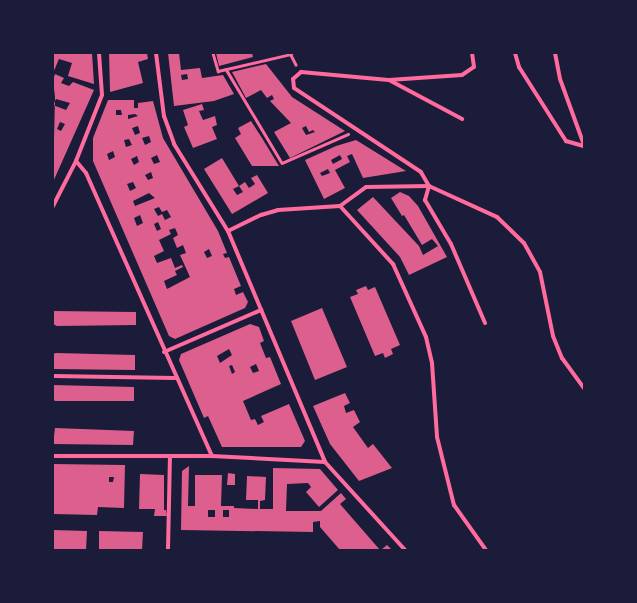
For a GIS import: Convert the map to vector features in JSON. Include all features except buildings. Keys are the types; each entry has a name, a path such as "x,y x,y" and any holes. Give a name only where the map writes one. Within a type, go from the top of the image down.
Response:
{"street":[{"path":"53,206 76,161 102,95 100,53"},
{"path":"156,53 164,116 174,144 228,231 325,462 405,550"},
{"path":"472,53 474,67 462,75 388,80 300,72 293,79 294,88 421,172 429,186 425,200 451,244 485,323"},
{"path":"515,53 519,67 566,141 584,145"},
{"path":"555,53 560,79 584,145"},
{"path":"388,80 462,119"},
{"path":"76,161 86,173 175,378 212,456"},
{"path":"228,231 261,214 278,210 340,206 366,187 429,186 497,217 524,243 540,272 553,336 562,358 584,388"},
{"path":"340,206 393,264 426,337 432,363 437,437 454,505 486,550"},
{"path":"164,352 261,310"},
{"path":"53,376 175,378"},
{"path":"53,456 212,456 325,462"},
{"path":"168,550 170,457"}],"path":[{"path":"213,53 218,71 290,54 300,72"},
{"path":"226,69 282,164 358,130"}]}
